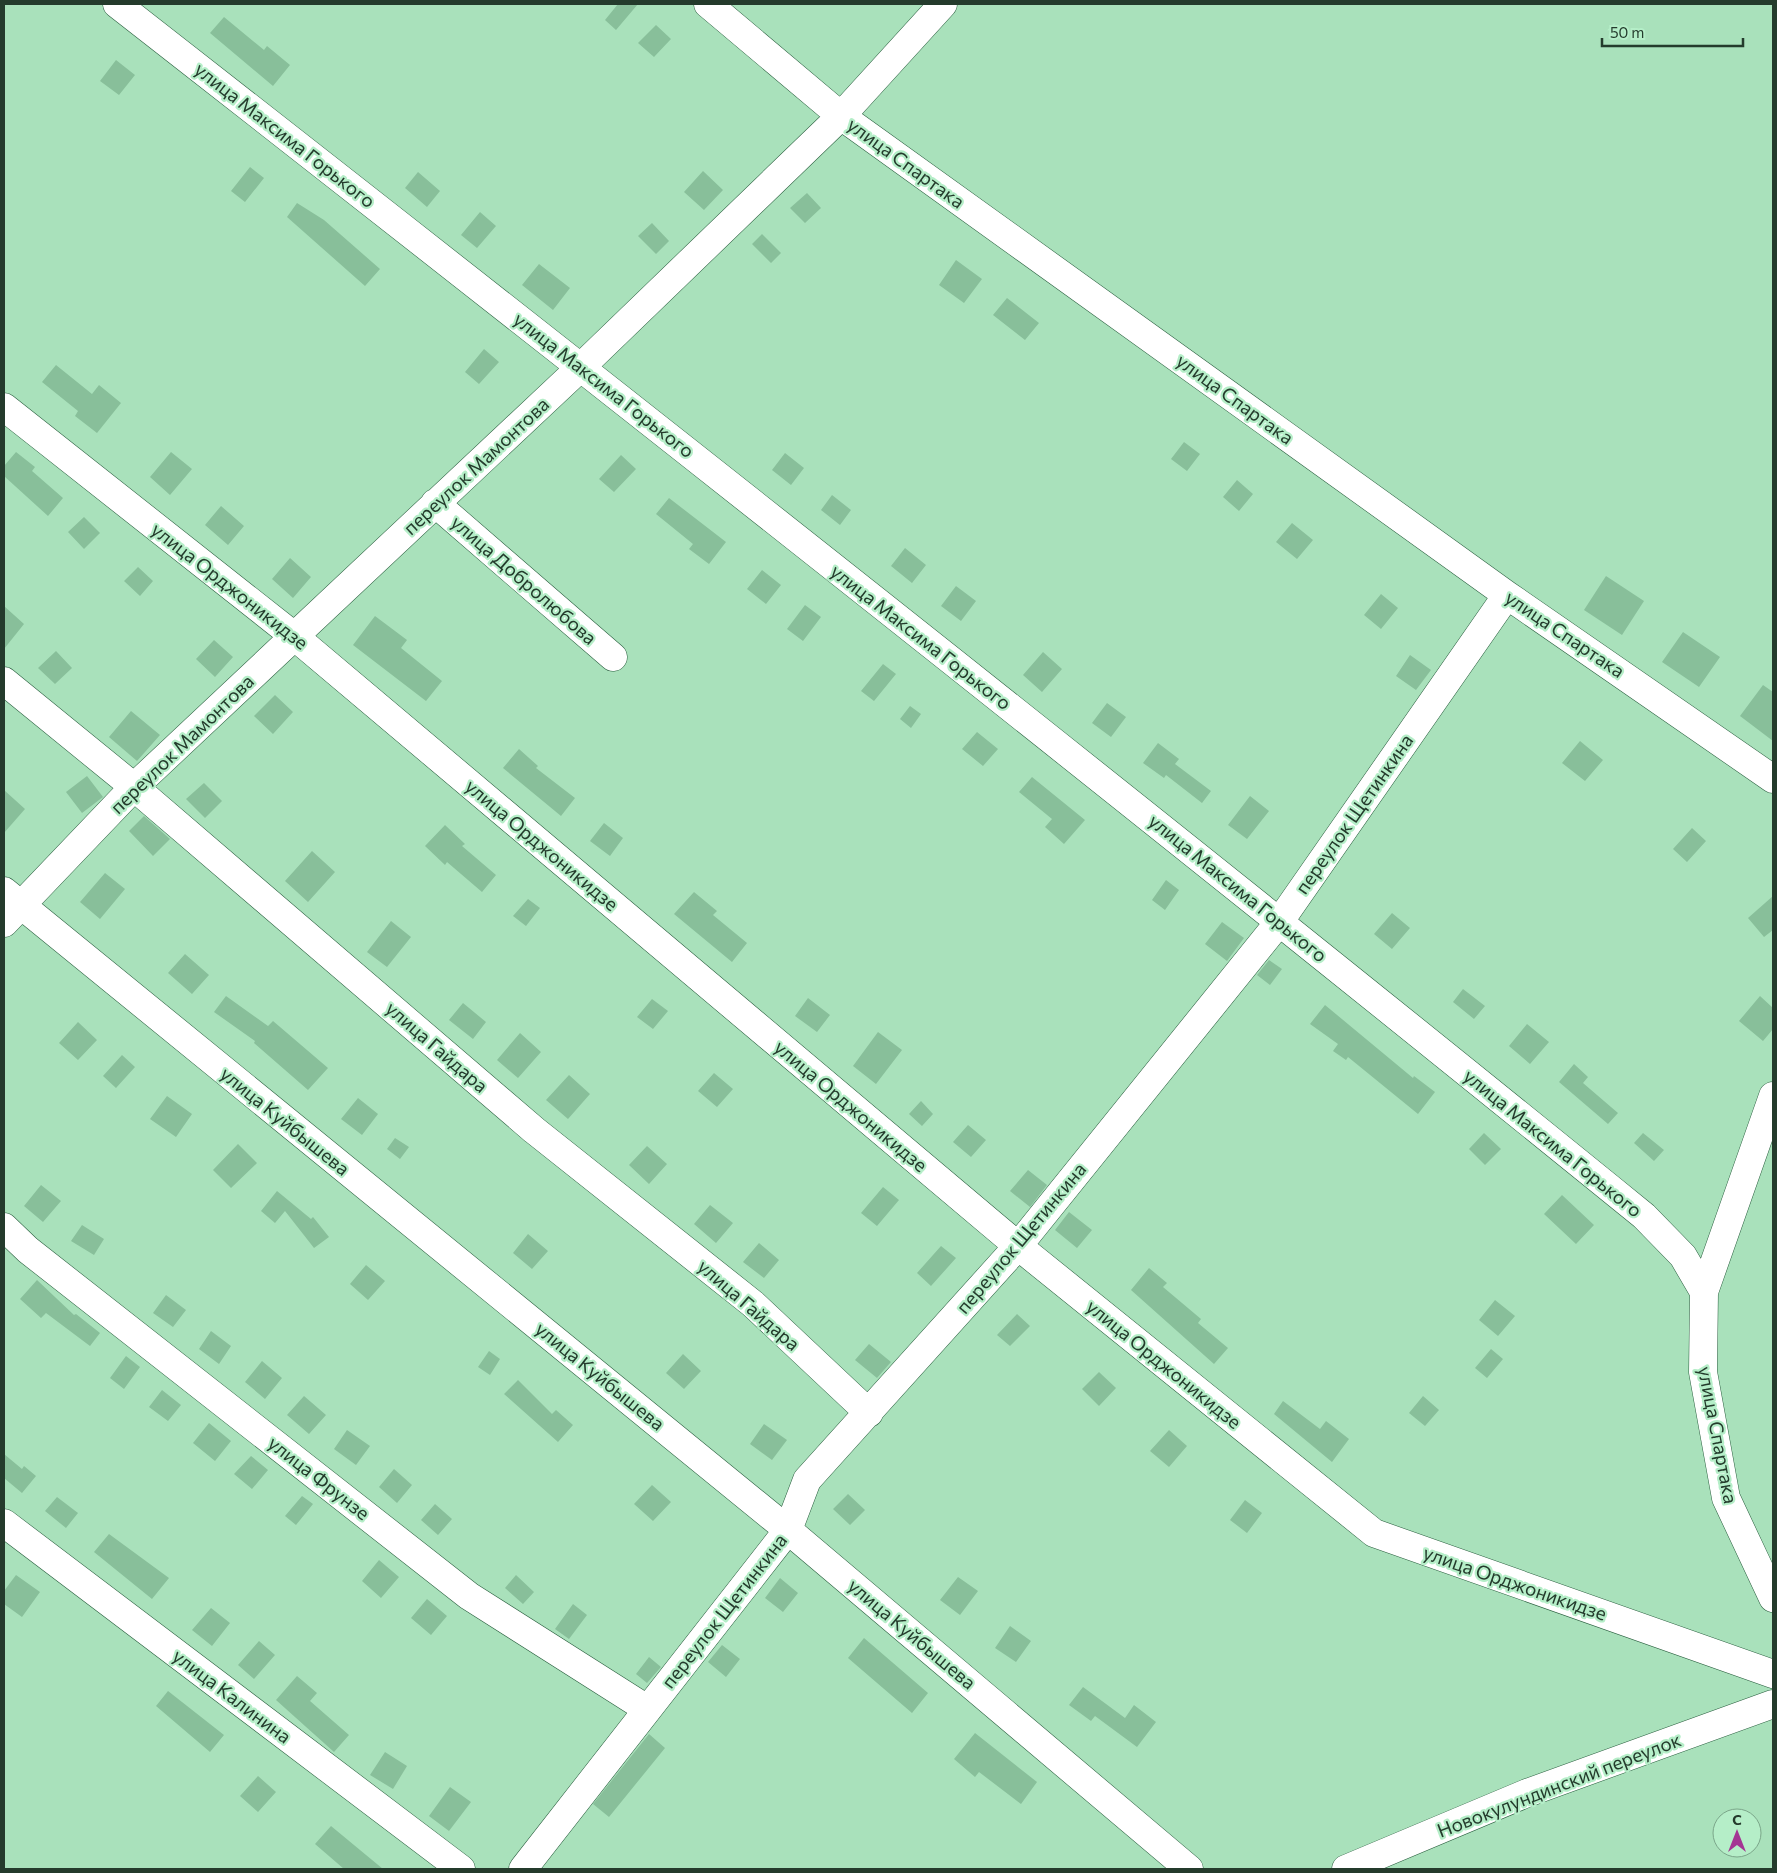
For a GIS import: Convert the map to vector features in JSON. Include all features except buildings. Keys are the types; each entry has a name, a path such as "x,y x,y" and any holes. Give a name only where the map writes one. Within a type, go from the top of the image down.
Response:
{"street":[{"name":"улица Максима Горького","path":"117,4 582,367 1280,921 1644,1216 1683,1256 1704,1292"},
{"name":"улица Спартака","path":"708,4 841,116 1507,594 1773,779"},
{"name":"переулок Мамонтова","path":"10,907 134,787 582,367 841,116 943,4"},
{"name":"улица Орджоникидзе","path":"4,407 294,636 1018,1246 1374,1533 1773,1674"},
{"name":"улица Добролюбова","path":"435,503 613,657"},
{"name":"переулок Щетинкина","path":"522,1869 788,1530 807,1480 1018,1246 1280,921 1507,594"},
{"name":"улица Гайдара","path":"4,681 134,787 534,1130 753,1304 869,1413"},
{"name":"улица Куйбышева","path":"10,907 788,1530 1189,1869"},
{"name":"улица Спартака","path":"1773,1096 1704,1292 1703,1372 1726,1498 1773,1598"},
{"name":"улица Фрунзе","path":"4,1227 28,1250 470,1596 647,1709"},
{"name":"улица Калинина","path":"4,1523 461,1869"},
{"name":"Новокулундинский переулок","path":"1346,1869 1527,1794 1773,1704"}]}
